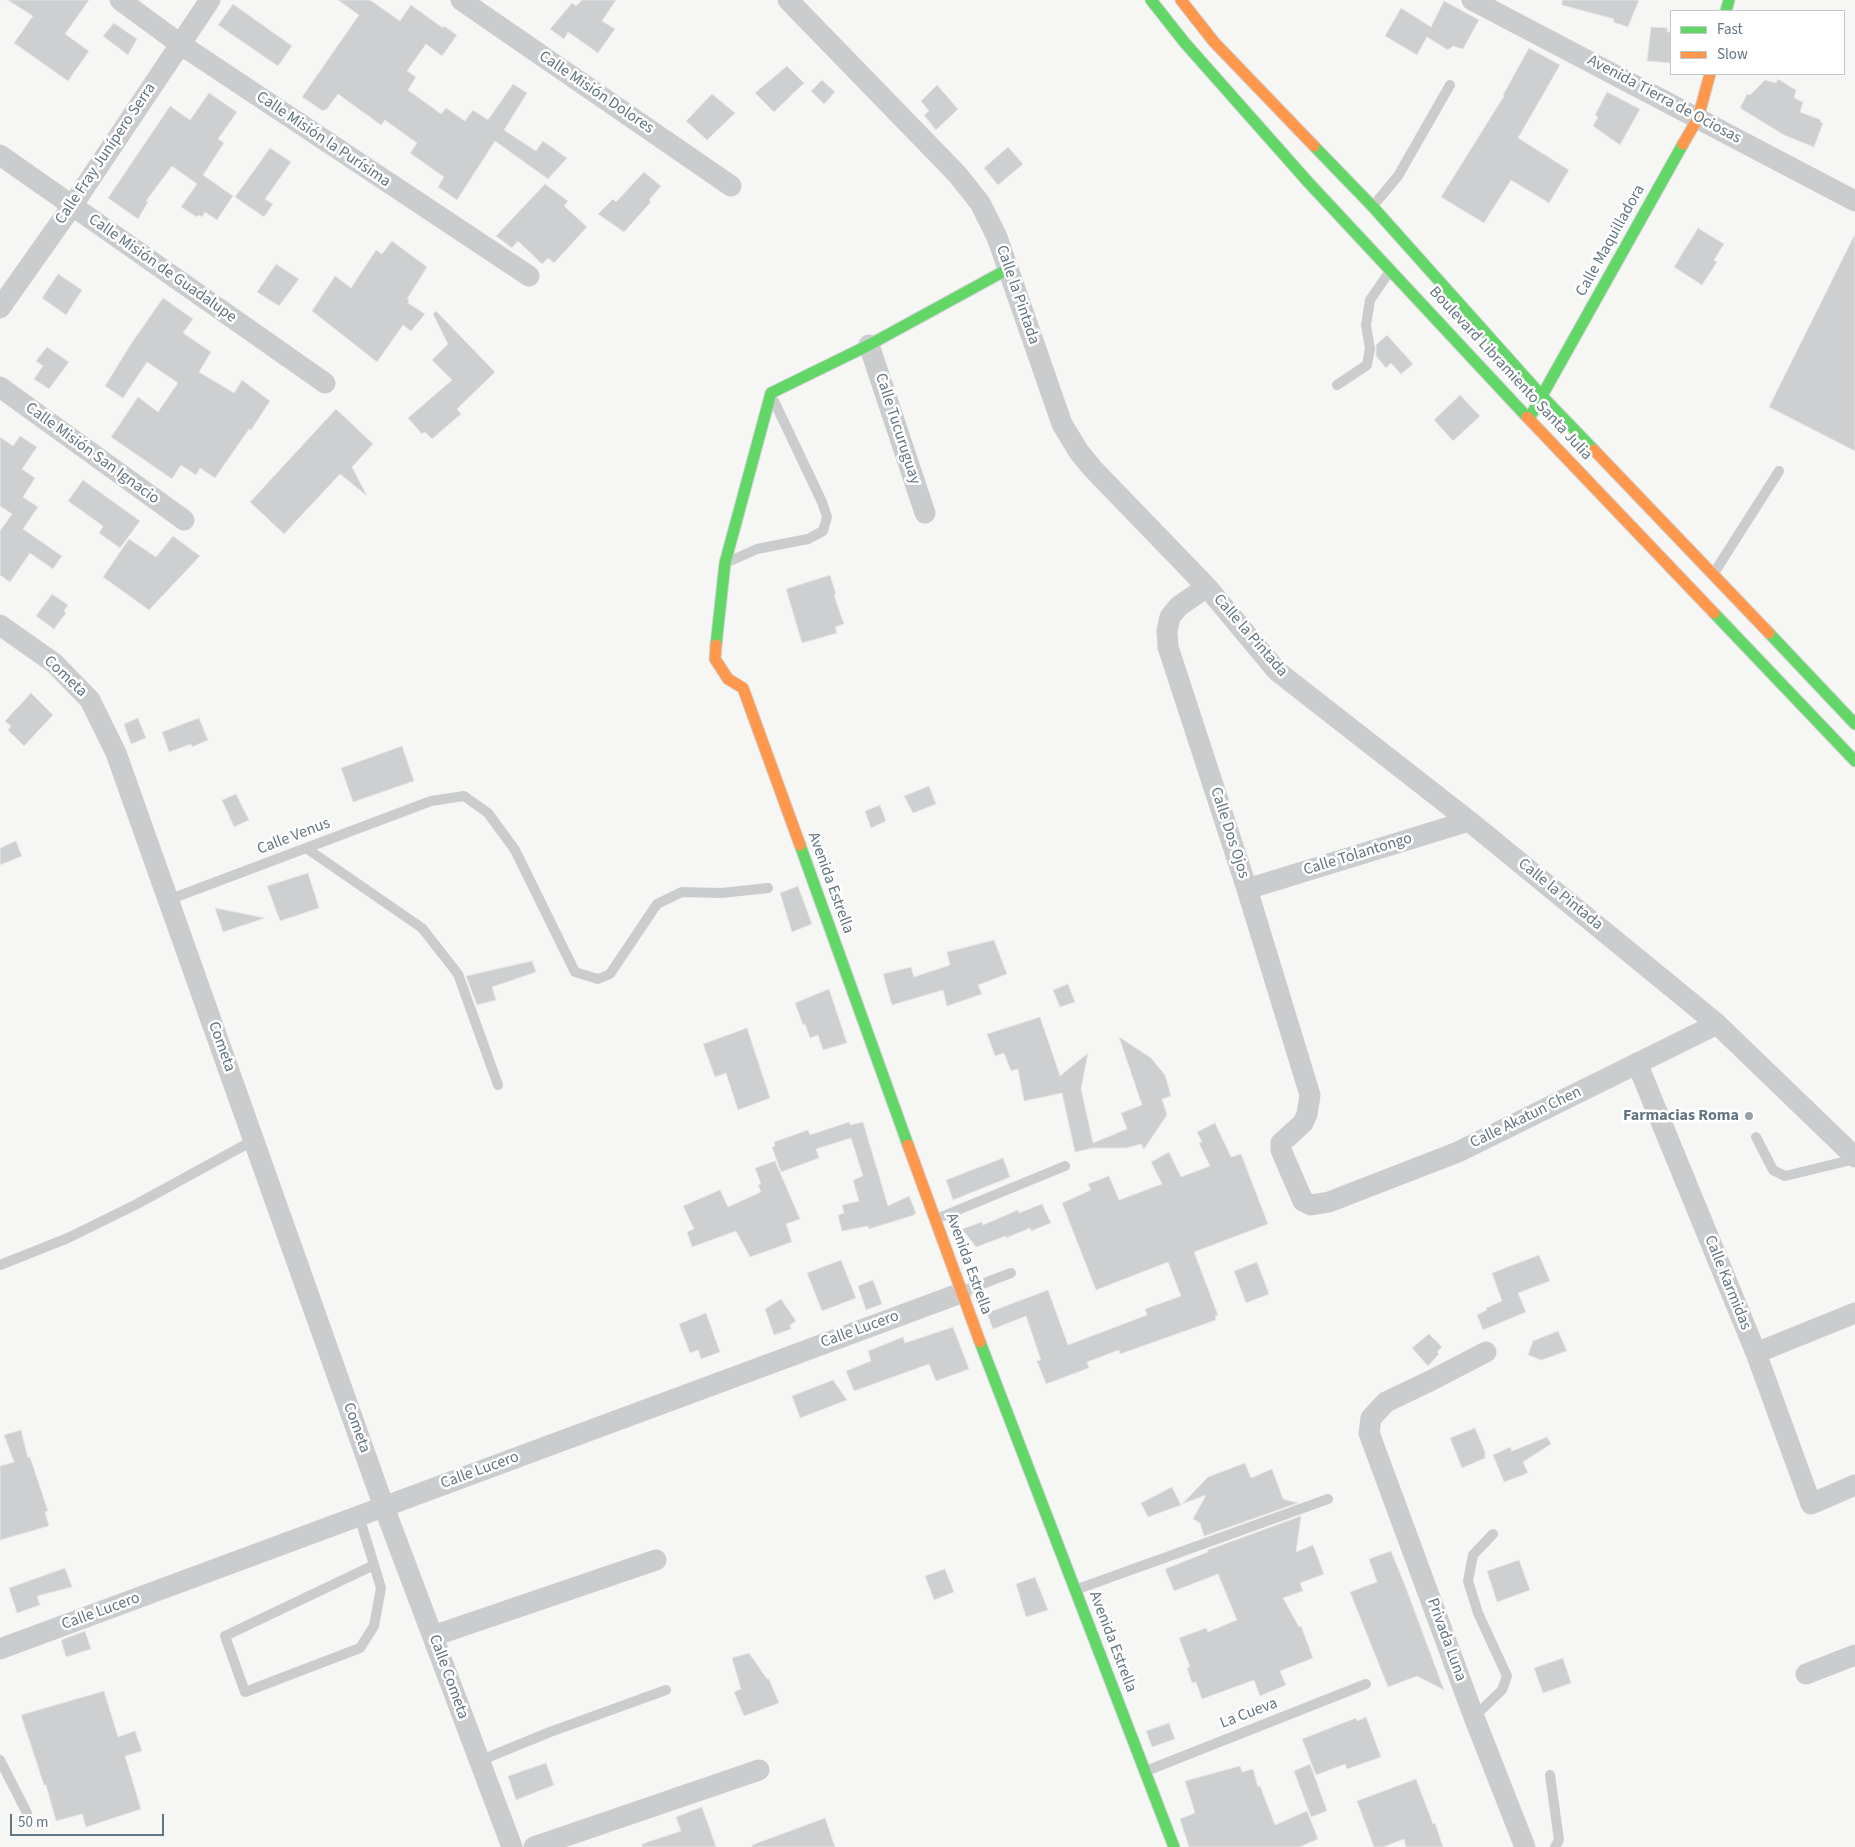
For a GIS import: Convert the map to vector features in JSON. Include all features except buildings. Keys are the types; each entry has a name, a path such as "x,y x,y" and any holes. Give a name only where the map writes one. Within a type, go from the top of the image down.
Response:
{"street":[{"name":"Calle Misión la Purísima","path":"120,0 180,44 528,276"},
{"name":"Calle Fray Junípero Serra","path":"0,308 72,206 210,0"},
{"name":"Calle Misión Dolores","path":"461,0 731,186"},
{"name":"Calle la Pintada","path":"788,0 957,174 980,203 997,238 1062,424 1075,445 1093,469 1207,587 1277,670 1469,821 1717,1024 1855,1158"},
{"name":"Boulevard Libramiento Santa Julia","path":"1151,0 1185,43 1308,182 1529,419 1855,761"},
{"name":"Boulevard Libramiento Santa Julia","path":"1181,0 1214,42 1373,206 1542,396 1855,724"},
{"name":"Avenida Tierra de Ociosas","path":"1472,0 1855,201"},
{"name":"Calle Maquilladora","path":"1529,419 1698,118 1710,75"},
{"name":"Calle Misión de Guadalupe","path":"0,155 325,383"},
{"path":"725,563 771,393 869,345 1008,269"},
{"name":"Calle Tucuruguay","path":"869,345 925,513"},
{"name":"Calle Misión San Ignacio","path":"0,387 184,520"},
{"name":"Avenida Estrella","path":"725,563 715,659 728,679 743,688 960,1293 1174,1847"},
{"name":"Calle Dos Ojos","path":"1207,587 1179,606 1170,617 1166,631 1168,647 1248,889 1310,1095 1307,1114 1303,1123 1281,1143 1281,1150 1303,1201 1310,1204 1329,1202"},
{"name":"Cometa","path":"0,625 54,663 90,700 116,753 384,1507"},
{"name":"Calle Tolantongo","path":"1248,889 1469,821"},
{"name":"Calle Akatun Chen","path":"1329,1202 1458,1152 1717,1024"},
{"name":"Calle Karmidas","path":"1637,1063 1756,1353 1811,1504 1855,1485"},
{"name":"Calle Lucero","path":"0,1649 960,1293"},
{"path":"1756,1353 1855,1314"},
{"name":"Privada Luna","path":"1486,1352 1430,1382 1386,1402 1371,1418 1369,1433 1474,1717 1525,1847"},
{"name":"Calle Cometa","path":"384,1507 512,1847"},
{"path":"433,1636 656,1560"},
{"path":"1806,1674 1855,1655"},
{"path":"534,1847 759,1770"}],"lane":[{"path":"1373,206 1398,176 1450,85"},
{"path":"1337,385 1367,365 1370,349 1366,325 1370,300 1391,270"},
{"path":"725,563 757,549 808,539 822,531 826,516 822,502 771,393"},
{"path":"1713,575 1779,471"},
{"name":"Calle Venus","path":"168,900 431,801 464,796 488,813 515,850 575,972 598,979 610,974 657,904 682,892 721,893 768,888"},
{"path":"306,848 422,928 458,974 498,1085"},
{"path":"1756,1137 1774,1170 1785,1176 1855,1158"},
{"path":"0,1265 68,1238 137,1204 254,1140"},
{"path":"934,1220 1065,1166"},
{"path":"960,1293 1011,1273"},
{"path":"1075,1590 1328,1499"},
{"path":"359,1516 374,1565 381,1588 374,1626 360,1648 245,1692 225,1636 374,1565"},
{"path":"1474,1717 1502,1690 1507,1676 1478,1612 1468,1582 1473,1555 1493,1534"},
{"name":"La Cueva","path":"1144,1772 1366,1684"},
{"path":"479,1761 550,1732 666,1690"},
{"path":"0,1760 27,1813"},
{"path":"1550,1775 1559,1840 1556,1847"}],"traffic: fast":[{"path":"1151,0 1185,43 1308,182 1527,417"},
{"path":"1726,10 1729,0"},
{"path":"1530,417 1683,144"},
{"path":"1314,146 1373,207 1542,396 1594,450"},
{"path":"716,645 725,563 771,393 869,345 1008,269"},
{"path":"1714,613 1855,761"},
{"path":"1769,633 1855,724"},
{"path":"800,845 908,1145"},
{"path":"980,1342 1174,1847"}],"traffic: slow":[{"path":"1181,0 1214,42 1314,146"},
{"path":"1683,144 1698,118 1710,75"},
{"path":"1527,417 1714,613"},
{"path":"1594,450 1769,633"},
{"path":"716,645 715,659 728,679 743,688 800,845"},
{"path":"908,1145 980,1342"}],"place":[{"name":"Farmacias Roma","path":"1749,1116"}]}
